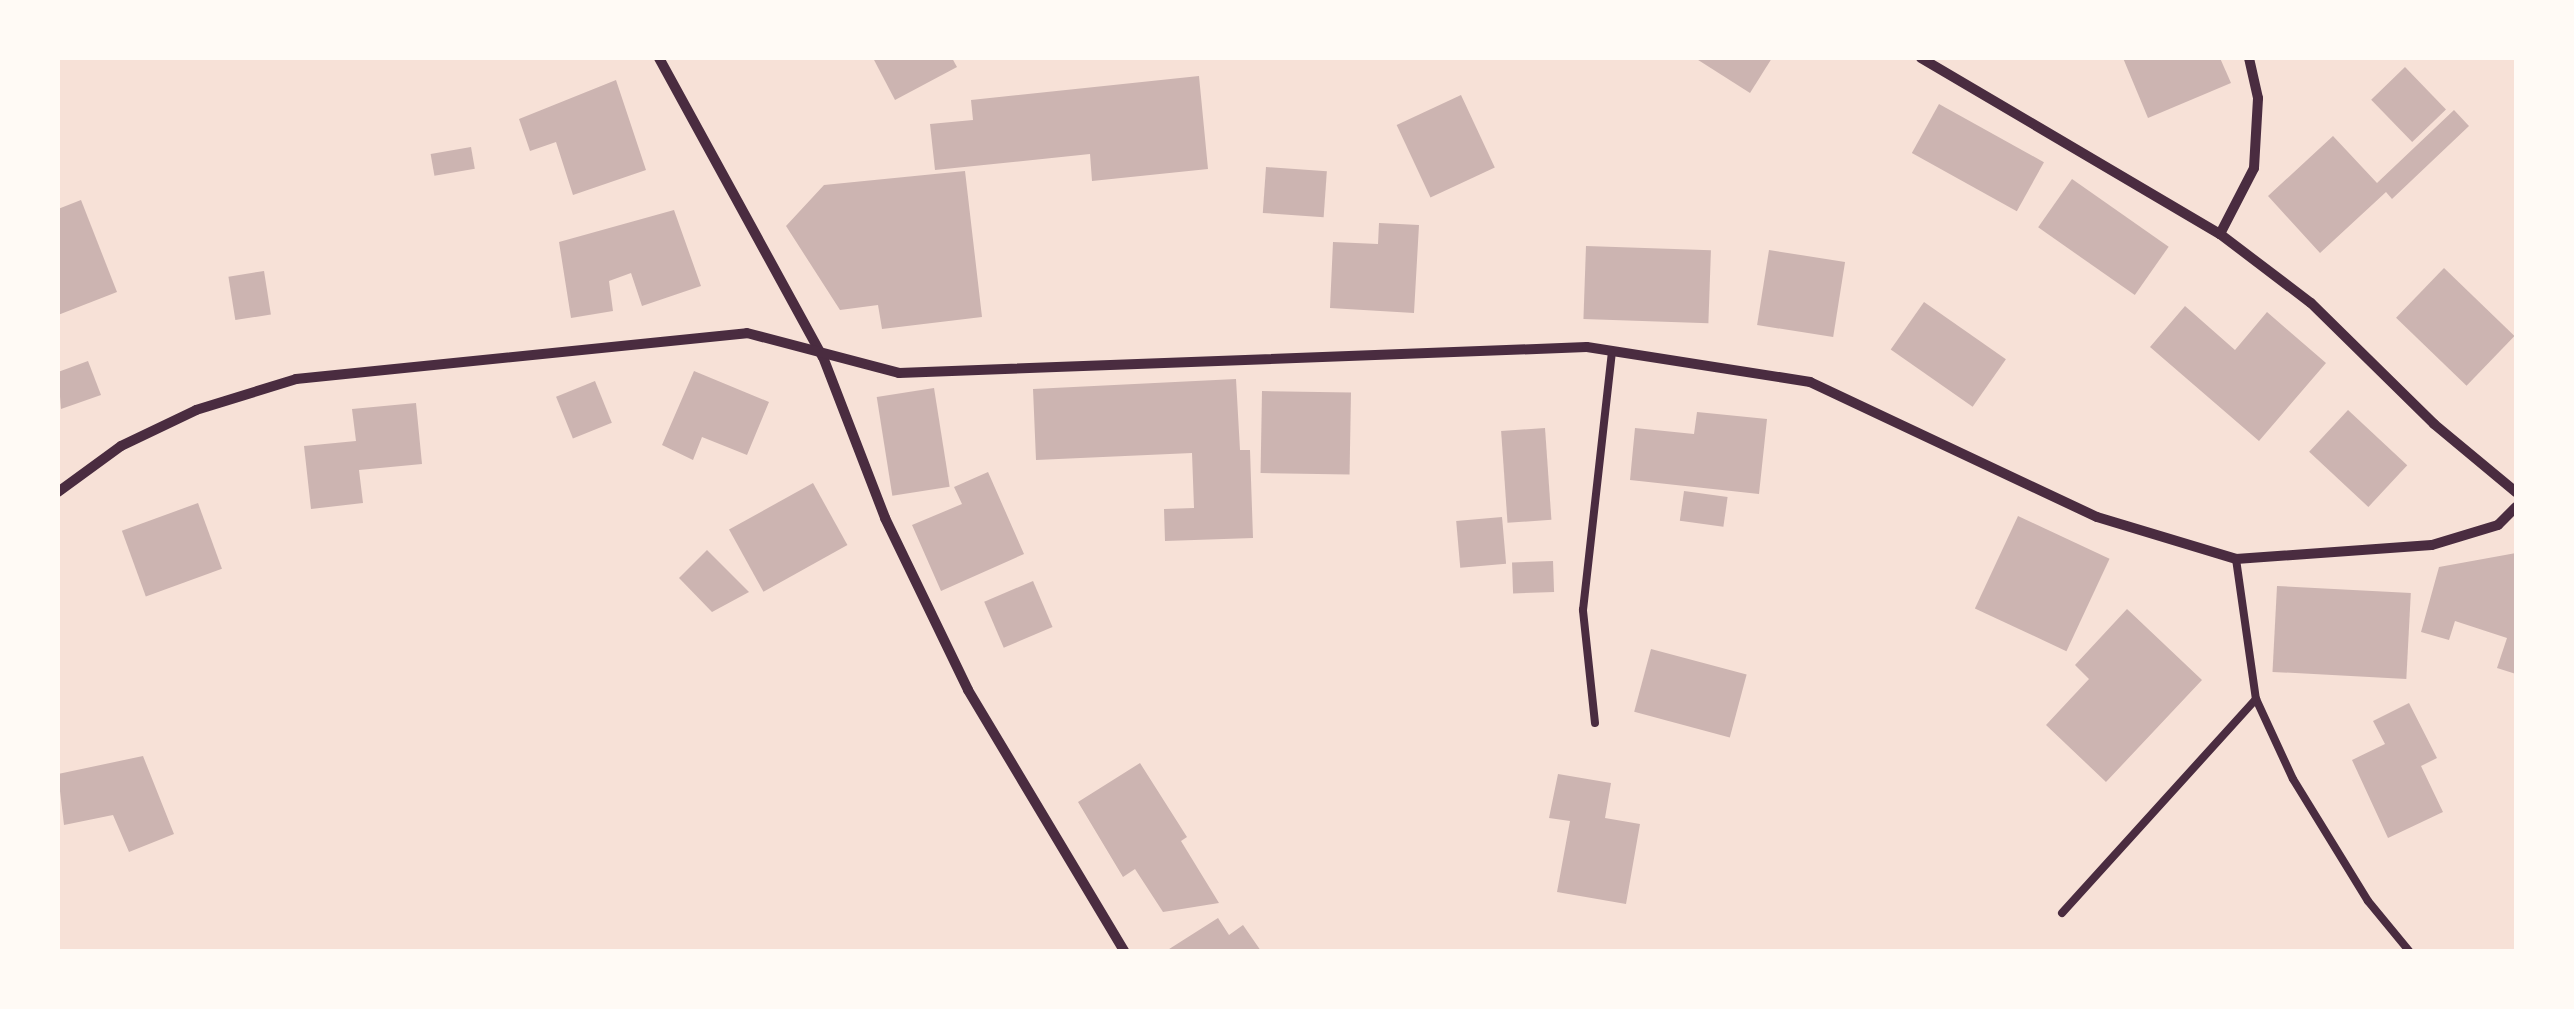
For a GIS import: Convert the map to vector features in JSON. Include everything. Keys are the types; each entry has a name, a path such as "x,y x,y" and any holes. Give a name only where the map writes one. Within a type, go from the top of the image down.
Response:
{"street":[{"path":"661,58 823,357 885,518 968,690 1125,952"},
{"path":"1921,58 2220,234 2312,303 2434,424 2516,492"},
{"path":"2220,234 2254,168 2258,98 2249,58"},
{"path":"58,492 121,446 196,410 296,379 747,332 823,357 899,372 1586,347 1810,382 2097,517 2236,559 2432,545 2498,524 2516,507"}],"lane":[{"path":"1595,724 1583,610 1612,351"},
{"path":"2236,559 2256,700 2302,795 2368,901 2410,952"},
{"path":"2062,913 2256,700"}],"building":[{"path":"873,58 952,58 957,67 895,100"},
{"path":"1695,58 1772,58 1750,93"},
{"path":"2123,58 2220,58 2231,83 2148,118"},
{"path":"2405,67 2446,109 2412,142 2371,100"},
{"path":"1199,76 1208,169 1092,181 1090,154 935,170 930,124 973,120 971,100"},
{"path":"616,80 646,170 573,195 556,142 530,151 519,119"},
{"path":"1461,95 1495,168 1430,198 1397,125"},
{"path":"1939,104 2044,162 2017,211 1912,153"},
{"path":"2454,110 2469,126 2392,199 2386,192 2320,253 2268,196 2333,136 2377,183"},
{"path":"471,147 475,169 434,176 431,154"},
{"path":"1266,167 1327,171 1324,217 1263,213"},
{"path":"965,171 982,317 882,329 878,305 840,310 786,226 824,185"},
{"path":"2072,179 2169,247 2135,295 2038,227"},
{"path":"81,200 117,292 58,315 58,209"},
{"path":"674,210 701,286 642,306 631,273 609,281 613,311 571,318 559,242"},
{"path":"1379,223 1419,225 1414,313 1330,308 1333,242 1378,244"},
{"path":"1586,246 1711,250 1708,323 1583,319"},
{"path":"1769,250 1845,262 1833,337 1757,325"},
{"path":"2444,268 2514,336 2467,386 2396,318"},
{"path":"264,271 271,314 235,320 228,277"},
{"path":"1924,302 2006,359 1973,407 1891,350"},
{"path":"2185,306 2235,350 2267,312 2326,363 2259,441 2150,347"},
{"path":"88,361 101,395 61,409 58,372"},
{"path":"694,371 769,402 747,455 702,437 693,460 662,445"},
{"path":"1236,379 1240,450 1250,450 1253,538 1165,541 1164,509 1194,508 1192,453 1036,460 1033,389"},
{"path":"595,381 612,423 573,438 556,397"},
{"path":"934,388 950,487 892,496 877,397"},
{"path":"1262,391 1351,393 1350,475 1261,473"},
{"path":"416,403 422,464 359,470 363,503 311,509 304,446 356,441 352,409"},
{"path":"2348,410 2407,465 2368,507 2309,452"},
{"path":"1697,412 1767,419 1759,494 1630,480 1635,428 1694,434"},
{"path":"1545,428 1551,520 1508,523 1501,431"},
{"path":"988,472 1024,554 941,591 912,525 962,504 954,487"},
{"path":"813,483 847,545 763,592 729,530"},
{"path":"1684,491 1728,497 1723,527 1680,521"},
{"path":"198,503 222,569 146,596 122,531"},
{"path":"2018,516 2110,559 2066,651 1975,608"},
{"path":"1502,517 1506,564 1460,568 1456,521"},
{"path":"707,550 749,592 712,612 679,578"},
{"path":"2516,553 2516,674 2497,668 2507,638 2455,621 2449,640 2421,632 2439,567"},
{"path":"1553,561 1554,592 1513,593 1512,562"},
{"path":"1033,581 1053,627 1004,648 984,602"},
{"path":"2277,586 2411,593 2406,679 2272,672"},
{"path":"2127,609 2202,680 2106,782 2046,725 2089,679 2075,665"},
{"path":"1651,649 1747,675 1730,737 1634,712"},
{"path":"2409,703 2437,758 2421,766 2443,812 2388,838 2352,760 2385,744 2373,721"},
{"path":"143,756 174,834 129,852 113,815 64,825 58,774"},
{"path":"1140,763 1187,837 1181,841 1219,903 1163,912 1135,869 1123,877 1078,802"},
{"path":"1558,774 1611,783 1605,818 1640,824 1626,904 1557,892 1570,821 1549,818"},
{"path":"1218,918 1229,935 1243,925 1261,951 1166,951"}]}
